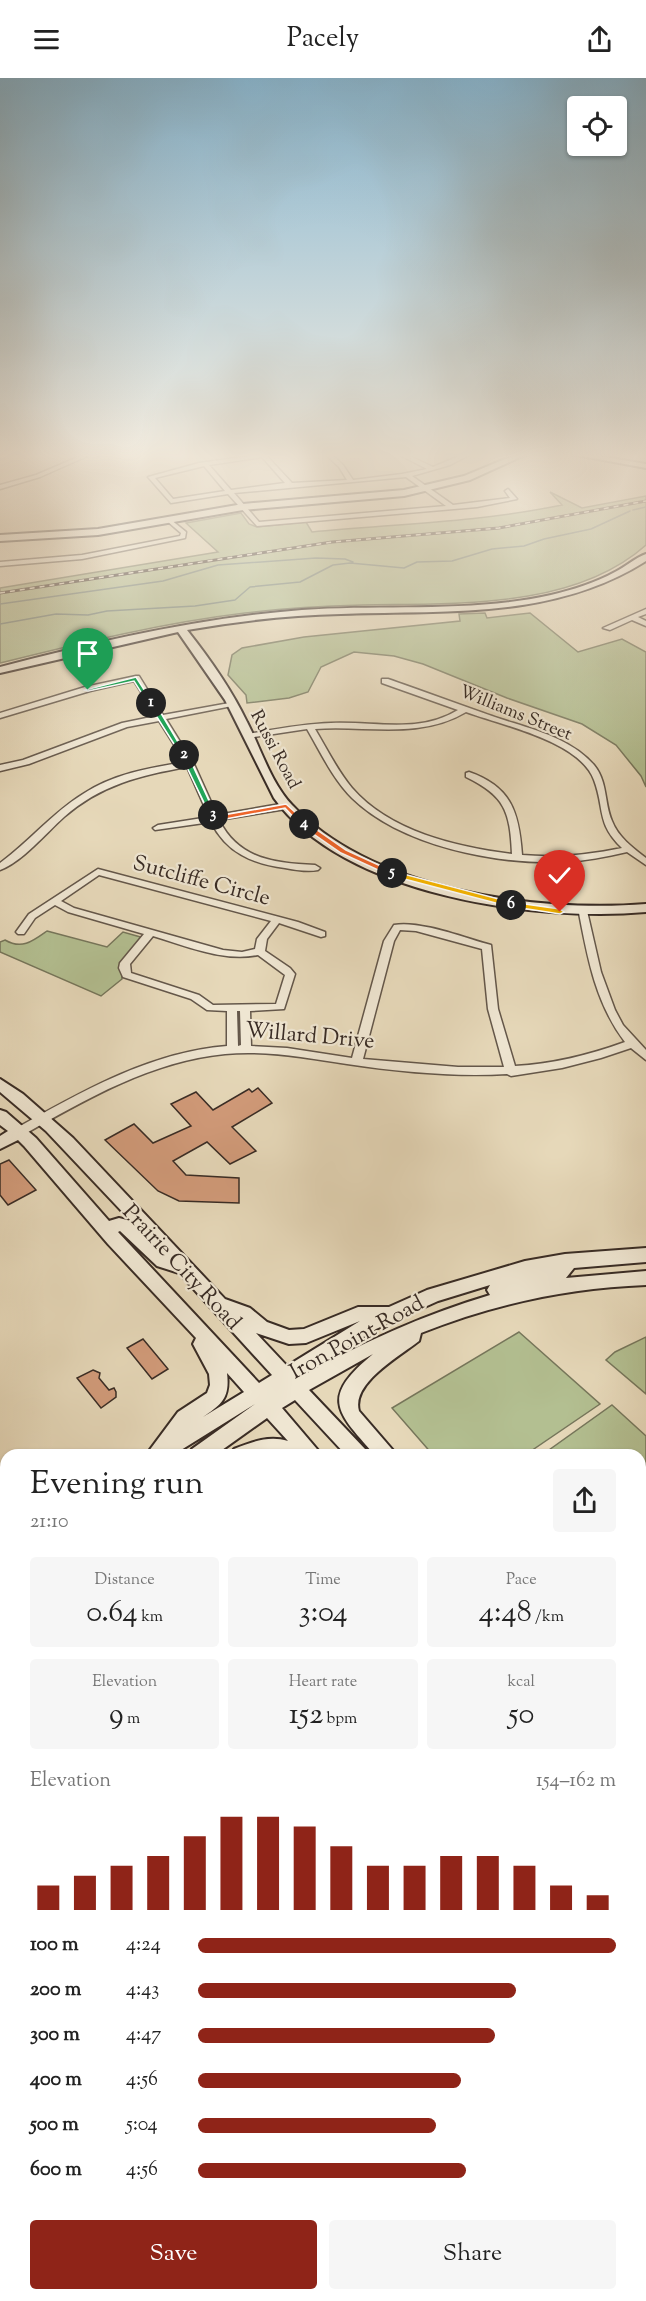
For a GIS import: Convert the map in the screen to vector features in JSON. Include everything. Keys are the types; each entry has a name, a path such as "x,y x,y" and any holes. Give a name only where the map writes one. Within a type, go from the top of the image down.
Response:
{"main road":[{"path":"0,670 83,648 180,628 319,612 448,609 527,601 593,584 619,573 645,558"},
{"name":"Russi Road","path":"180,628 231,704 286,806 324,840 385,871 491,900 560,912 584,913 646,908"},
{"name":"Prairie City Road","path":"0,1084 42,1118 187,1268 352,1449"},
{"name":"Prairie City Road","path":"0,1116 19,1132 307,1449"},
{"name":"Willard Drive","path":"0,1143 19,1132"},
{"path":"107,1229 119,1224 127,1226 163,1261 187,1268"},
{"name":"Iron Point Road","path":"167,1449 263,1400 291,1383 388,1313 433,1294 483,1278 565,1261 646,1255"},
{"path":"382,1449 347,1409 347,1397 353,1384 364,1373 462,1302 474,1296 561,1273 566,1266 565,1261"},
{"name":"Iron Point Road","path":"291,1383 443,1316 560,1287 646,1278"},
{"path":"219,1303 244,1313 261,1327 289,1337 306,1336 358,1314 388,1313"},
{"path":"161,1449 185,1418 215,1398 219,1385 218,1373 194,1332 190,1319"},
{"name":"Iron Point Road","path":"207,1449 263,1400"},
{"path":"260,1449 269,1446 280,1446 285,1449"}],"street":[{"path":"0,564 73,558"},
{"path":"607,628 646,611"},
{"path":"632,617 646,624"},
{"path":"0,716 136,678 190,764 223,835 243,852 274,864 315,868"},
{"name":"Williams Street","path":"385,681 554,742 587,763 601,783 604,814 609,827 628,849 646,862"},
{"path":"0,768 26,762 125,725 231,704"},
{"path":"248,736 341,725 398,729 419,728 446,721 465,709"},
{"path":"310,727 347,788 367,807 382,817 434,840 481,852 518,857 583,858 609,855 628,849"},
{"path":"0,867 21,852 78,801 100,788 136,774 190,764"},
{"path":"469,775 492,788 509,804 515,820 518,857"},
{"path":"158,828 286,806"},
{"name":"Sutcliffe Circle","path":"21,932 28,920 98,872 277,919 262,939 260,951"},
{"path":"54,901 71,910 229,954 242,955 260,951 266,959 285,968 290,974 280,1007 211,1008 195,997 127,975 124,968 125,963 150,933"},
{"path":"584,913 608,1011 620,1031 646,1056"},
{"path":"277,919 321,934"},
{"path":"357,1061 389,941 397,927 416,928 487,947 493,1009 511,1072"},
{"path":"232,1009 233,1050"},
{"path":"245,1009 246,1049"},
{"name":"Willard Drive","path":"19,1132 42,1118 141,1069 185,1056 246,1049 289,1051 357,1061 466,1071 511,1072 572,1064 632,1044"}],"green space":[{"path":"183,558 628,558 584,582 511,599 435,604 319,607 245,613 152,628 0,663 0,588"},
{"path":"485,613 487,618 530,613 578,652 622,639 646,652 646,787 641,776 616,745 582,724 507,698 423,664 394,656 354,652 321,667 308,692 289,698 247,703 246,695 228,675 232,655 242,648 304,637 460,621 459,614"},
{"path":"47,931 107,947 123,932 144,938 121,966 122,979 101,996 0,952 0,942 5,940 17,944 27,943"},
{"path":"519,1332 600,1404 534,1449 428,1449 392,1408"},
{"path":"646,1337 646,1394 606,1360 615,1352"},
{"path":"612,1405 646,1436 646,1449 550,1449"}],"building":[{"path":"258,1088 272,1103 232,1127 256,1151 230,1164 207,1142 173,1161 186,1175 239,1178 239,1203 179,1201 158,1191 105,1140 134,1124 153,1143 191,1126 171,1104 196,1092 213,1110 249,1089 252,1092"},
{"path":"9,1160 36,1190 8,1205 0,1195 0,1164"},
{"path":"143,1339 168,1369 152,1379 127,1348"},
{"path":"93,1370 100,1373 99,1378 109,1390 114,1388 116,1392 116,1397 101,1408 77,1378"}],"waterway":[{"path":"0,604 163,581 218,565 316,558 345,559 353,562"},
{"path":"0,624 56,614 88,615 107,611 195,606 235,600 250,587 300,582 333,565 350,563 404,568 417,562 452,561 463,558"}],"railway":[{"path":"0,593 230,558"}],"route":[{"path":"88,690 136,678 193,769 215,818 286,806 324,840 385,871 491,900 560,912"}]}
